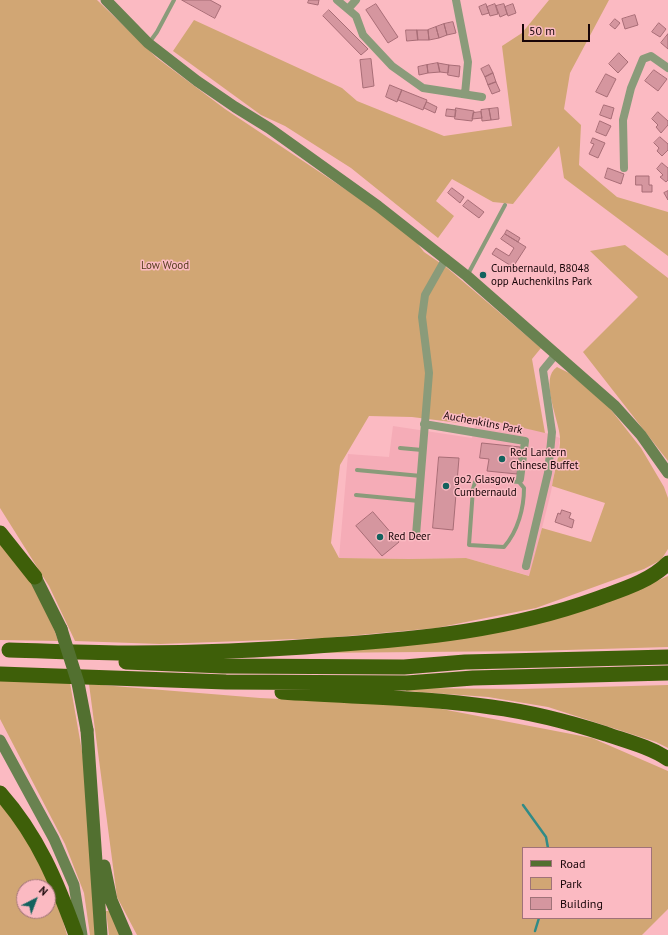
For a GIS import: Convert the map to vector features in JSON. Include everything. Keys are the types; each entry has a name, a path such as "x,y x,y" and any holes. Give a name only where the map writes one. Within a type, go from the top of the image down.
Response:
{"highway":[{"path":"0,533 35,577"},
{"path":"4,649 134,653 222,651 402,640 456,634 519,621 575,606 645,580 668,563"},
{"path":"4,649 129,663 254,666 404,667 465,662 668,658"},
{"path":"0,674 129,679 407,683 473,678 668,673"},
{"path":"129,679 491,706 540,716 595,730 636,744 668,759"},
{"path":"0,793 35,840 56,881 76,935"}],"main road":[{"path":"106,0 148,43 197,81 269,128 378,206 446,258 557,353 614,406 641,435 667,472"},
{"path":"0,523 35,577 61,629 78,683 87,730 101,935"},
{"path":"0,740 54,839 74,886 82,935"},
{"path":"91,788 107,886 116,915 126,935"}],"street":[{"path":"337,0 356,16 363,35 392,66 423,88 482,97"},
{"path":"348,9 356,0"},
{"path":"456,0 468,62 465,94"},
{"path":"624,168 623,120 631,88 643,59 651,56 668,68"},
{"path":"416,535 429,372 422,317 424,303 431,284 446,258"},
{"path":"526,566 548,473 552,432 543,370 557,353"},
{"name":"Auchenkilns Park","path":"424,424 526,441 520,480"}],"lane":[{"path":"148,43 157,32 174,0"},
{"path":"467,276 505,205"},
{"path":"400,448 422,450"},
{"path":"358,470 420,476"},
{"path":"480,479 520,480 524,488 523,510 510,540 504,547 469,545 473,489 475,482 480,479"},
{"path":"356,495 419,501"}],"shaded area":[{"path":"477,417 540,431 560,438 551,492 530,576 466,558 339,558 348,454 389,457 393,426 472,438"}],"green space":[{"name":"Low Wood","path":"0,0 97,0 157,58 225,109 381,213 417,243 424,252 446,267 541,348 532,359 545,433 477,417 475,425 412,417 369,416 340,465 331,543 339,558 466,558 529,576 542,528 591,542 605,503 552,486 560,437 551,400 550,380 552,372 557,367 569,373 608,406 641,448 664,487 668,498 668,549 661,560 644,569 536,608 436,628 325,638 160,644 75,641 49,586 0,508"},
{"path":"549,0 609,0 570,73 564,109 581,125 579,165 617,197 668,212 668,256 564,178 559,146 513,204 493,202 452,179 436,201 454,216 438,238 351,168 285,126 261,115 173,51 194,20 342,88 357,101 444,136 512,126 502,46 522,33"},
{"path":"625,245 668,278 668,461 583,352 638,297 590,251"},
{"path":"0,544 30,580 53,626 58,641 0,640"},
{"path":"668,576 668,647 533,651 308,653 417,642 623,596"},
{"path":"0,678 70,683 83,757 97,935 90,935 84,893 65,844 0,719"},
{"path":"89,684 260,698 426,706 592,738 668,771 668,909 642,935 137,935 117,897"},
{"path":"668,685 668,748 656,742 548,707 488,697 406,691 406,688 521,689"},
{"path":"0,800 23,832 47,879 16,879 16,919 56,919 56,897 67,935 0,935"},
{"path":"106,911 112,911 124,935 109,935"}],"building":[{"path":"182,0 210,0 221,6 215,18"},
{"path":"309,0 319,0 318,5 308,3"},
{"path":"376,4 398,37 388,43 366,10"},
{"path":"486,4 489,13 482,15 479,7"},
{"path":"495,4 498,14 490,16 487,7"},
{"path":"504,4 507,14 500,17 496,6"},
{"path":"513,4 516,13 508,16 505,7"},
{"path":"329,10 368,49 361,55 323,16"},
{"path":"635,15 638,25 625,29 622,19"},
{"path":"615,19 620,23 615,29 610,25"},
{"path":"453,22 456,33 447,35 444,24"},
{"path":"659,23 666,29 660,37 652,32"},
{"path":"444,24 447,35 439,38 436,27"},
{"path":"436,27 439,38 429,40 428,30"},
{"path":"406,30 417,30 418,40 407,41"},
{"path":"417,30 428,30 429,40 418,40"},
{"path":"668,34 668,49 661,43"},
{"path":"619,53 628,62 618,73 609,64"},
{"path":"371,59 374,86 363,88 360,60"},
{"path":"438,63 449,65 448,73 440,72"},
{"path":"438,63 440,72 428,73 427,65"},
{"path":"427,65 428,73 419,75 418,67"},
{"path":"449,65 460,66 459,77 448,75"},
{"path":"489,65 493,73 485,77 481,69"},
{"path":"654,70 667,79 658,91 645,81"},
{"path":"493,73 496,82 488,85 485,77"},
{"path":"606,74 616,79 607,97 596,92"},
{"path":"496,82 500,91 492,94 488,85"},
{"path":"390,85 402,90 397,102 386,97"},
{"path":"402,90 427,100 423,110 398,100"},
{"path":"427,102 437,107 435,113 424,108"},
{"path":"604,105 614,108 611,119 600,115"},
{"path":"456,108 474,111 472,121 455,119"},
{"path":"498,108 499,119 491,120 489,109"},
{"path":"447,109 456,110 455,117 446,116"},
{"path":"489,109 491,120 482,121 481,110"},
{"path":"481,112 482,118 472,119 473,113"},
{"path":"658,112 668,121 668,125 661,133 656,127 658,125 652,119"},
{"path":"600,121 611,126 606,136 596,132"},
{"path":"660,137 668,144 668,150 662,156 657,151 659,148 654,143"},
{"path":"593,138 605,143 598,158 589,154 594,144 591,143"},
{"path":"662,163 668,168 668,180 666,182 660,177 663,175 657,169"},
{"path":"608,168 624,174 621,184 605,178"},
{"path":"636,176 649,176 649,185 652,185 652,192 642,192 642,185 636,185"},
{"path":"452,188 464,197 460,203 448,193"},
{"path":"668,191 668,200 664,193"},
{"path":"468,200 484,212 479,218 463,206"},
{"path":"507,230 520,238 518,242 505,234"},
{"path":"505,234 526,247 513,267 492,254 496,248 509,256 514,248 501,239"},
{"name":"Red Lantern Chinese Buffet","path":"482,443 520,447 517,474 487,471 489,459 480,458"},
{"name":"go2 Glasgow Cumbernauld","path":"439,457 459,458 453,530 433,528"},
{"path":"562,510 571,513 569,518 574,520 572,528 555,522 558,513 560,514"},
{"name":"Red Deer","path":"373,512 399,542 382,556 356,526"}],"waterway":[{"path":"523,805 546,837 548,847"},
{"path":"535,931 539,919"}],"place":[{"name":"Cumbernauld, B8048 opp Auchenkilns Park","path":"483,275"},
{"name":"Red Lantern Chinese Buffet","path":"502,459"},
{"name":"go2 Glasgow Cumbernauld","path":"446,486"},
{"name":"Red Deer","path":"380,537"}]}
